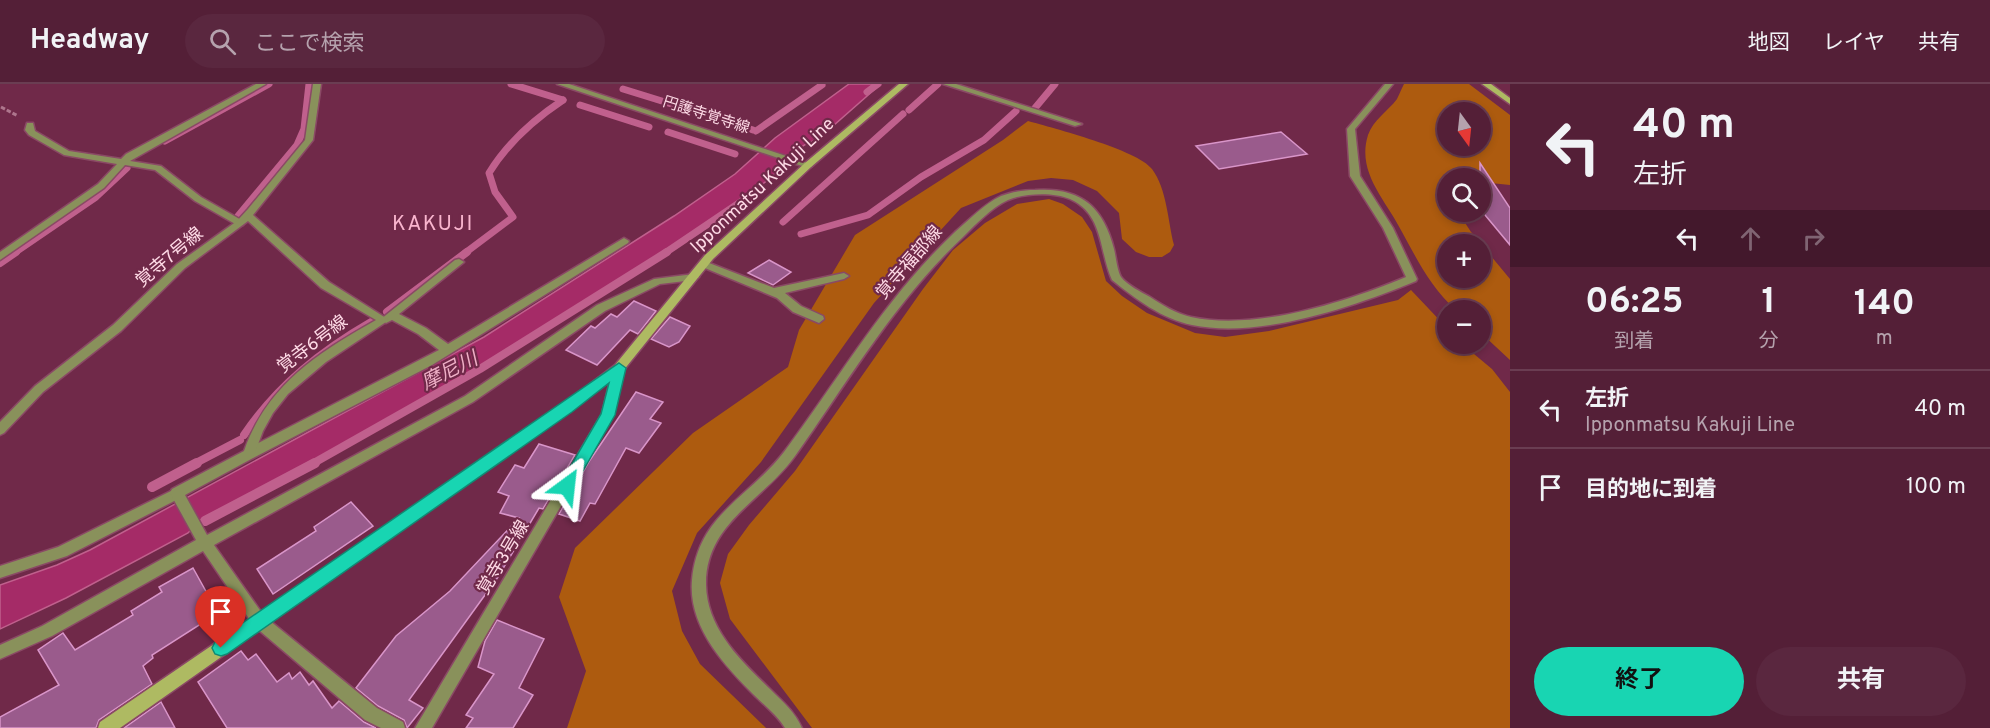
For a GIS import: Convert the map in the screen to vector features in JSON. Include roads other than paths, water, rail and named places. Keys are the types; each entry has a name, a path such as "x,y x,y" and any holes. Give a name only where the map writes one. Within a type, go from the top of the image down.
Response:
{"main road":[{"name":"Ipponmatsu Kakuji Line","path":"106,728 567,408 619,368 704,264 808,165 904,84"},
{"path":"1486,84 1510,102"}],"street":[{"path":"0,257 101,186 122,163 140,150 261,84"},
{"name":"覚寺7号線","path":"0,430 39,389 117,328 181,266 244,219 302,152 309,140 317,84"},
{"name":"円護寺覚寺線","path":"561,84 808,165"},
{"path":"947,84 1078,124"},
{"name":"覚寺福部線","path":"794,728 788,718 728,657 707,624 699,584 707,549 717,527 778,470 888,315 943,248 980,215 1006,197 1036,192 1065,192 1081,200 1094,213 1104,230 1116,278 1156,306 1191,320 1225,326 1255,322 1348,303 1382,292 1412,279 1388,228 1356,176 1351,129 1389,84"},
{"name":"覚寺6号線","path":"30,125 29,130 32,133 67,153 158,168 198,199 244,219 326,285 388,318"},
{"path":"0,572 62,552 179,495 249,454 448,350 624,241"},
{"path":"388,318 459,262"},
{"path":"704,264 781,295 797,309 819,319"},
{"path":"772,292 844,276"},
{"path":"0,652 47,631 203,539 469,399 601,308 658,281 694,277"},
{"path":"388,318 422,331 448,350"},
{"name":"覚寺6号線","path":"249,454 254,434 265,414 290,386 314,364 388,318"},
{"name":"覚寺3号線","path":"423,728 608,415 619,368"},
{"path":"179,495 203,539 259,621 370,714 397,728"}],"water":[{"name":"摩尼川","path":"849,84 874,84 870,87 875,89 817,140 797,151 758,188 615,285 442,390 203,518 188,533 66,598 0,629 0,585 57,565 90,550 484,337 674,216 735,174 775,138"}],"waterway":[{"path":"165,141 269,84"},
{"path":"238,216 297,145 304,129 309,84"},
{"path":"465,253 513,217 495,192 489,173 504,151 522,132 563,100 511,84"},
{"path":"867,92 878,84"},
{"path":"909,110 938,84"},
{"path":"1035,108 1055,84"},
{"path":"756,131 822,85"},
{"path":"623,89 678,106"},
{"path":"580,105 649,127"},
{"path":"801,234 868,215 921,177 984,140 1016,111"},
{"path":"783,222 903,114"},
{"path":"741,126 753,130"},
{"path":"668,132 735,154"},
{"path":"14,253 96,197 127,168"},
{"path":"665,253 745,199"},
{"path":"0,263 16,252"},
{"path":"387,312 467,252"},
{"name":"摩尼川","path":"312,464 480,369 667,252"},
{"path":"244,435 271,400 302,370 336,344 373,321"},
{"path":"194,464 240,440"},
{"path":"152,487 197,463"},
{"path":"205,521 315,463"}],"district":[{"name":"KAKUJI","path":"433,224"}]}
